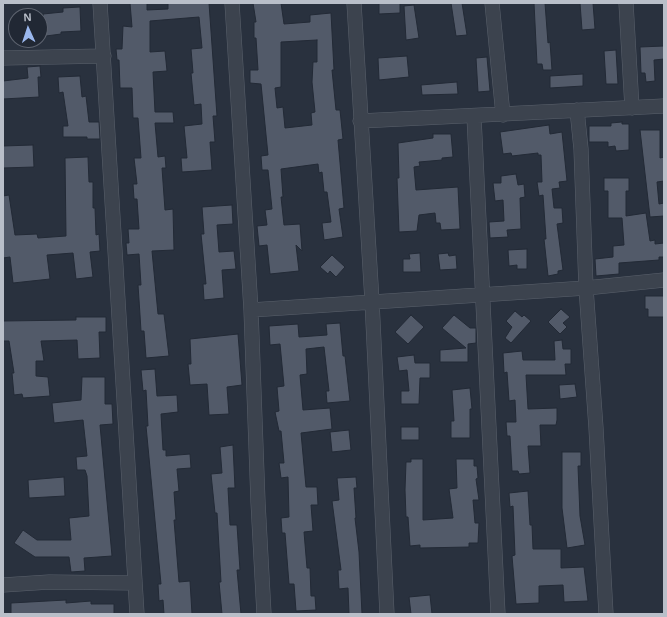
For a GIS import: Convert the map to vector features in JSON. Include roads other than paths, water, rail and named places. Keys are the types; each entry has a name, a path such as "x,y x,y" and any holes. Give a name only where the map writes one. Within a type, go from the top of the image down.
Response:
{"street":[{"path":"100,3 137,614"},
{"path":"232,3 251,310 258,502 264,614"},
{"path":"354,3 372,301 387,614"},
{"path":"492,3 503,115"},
{"path":"626,3 632,108"},
{"path":"3,58 104,56"},
{"path":"360,121 474,117 664,106"},
{"path":"577,110 581,149 586,288 596,428 606,614"},
{"path":"474,117 498,614"},
{"path":"251,310 586,288 664,280"},
{"path":"3,585 49,582 135,583"}]}
